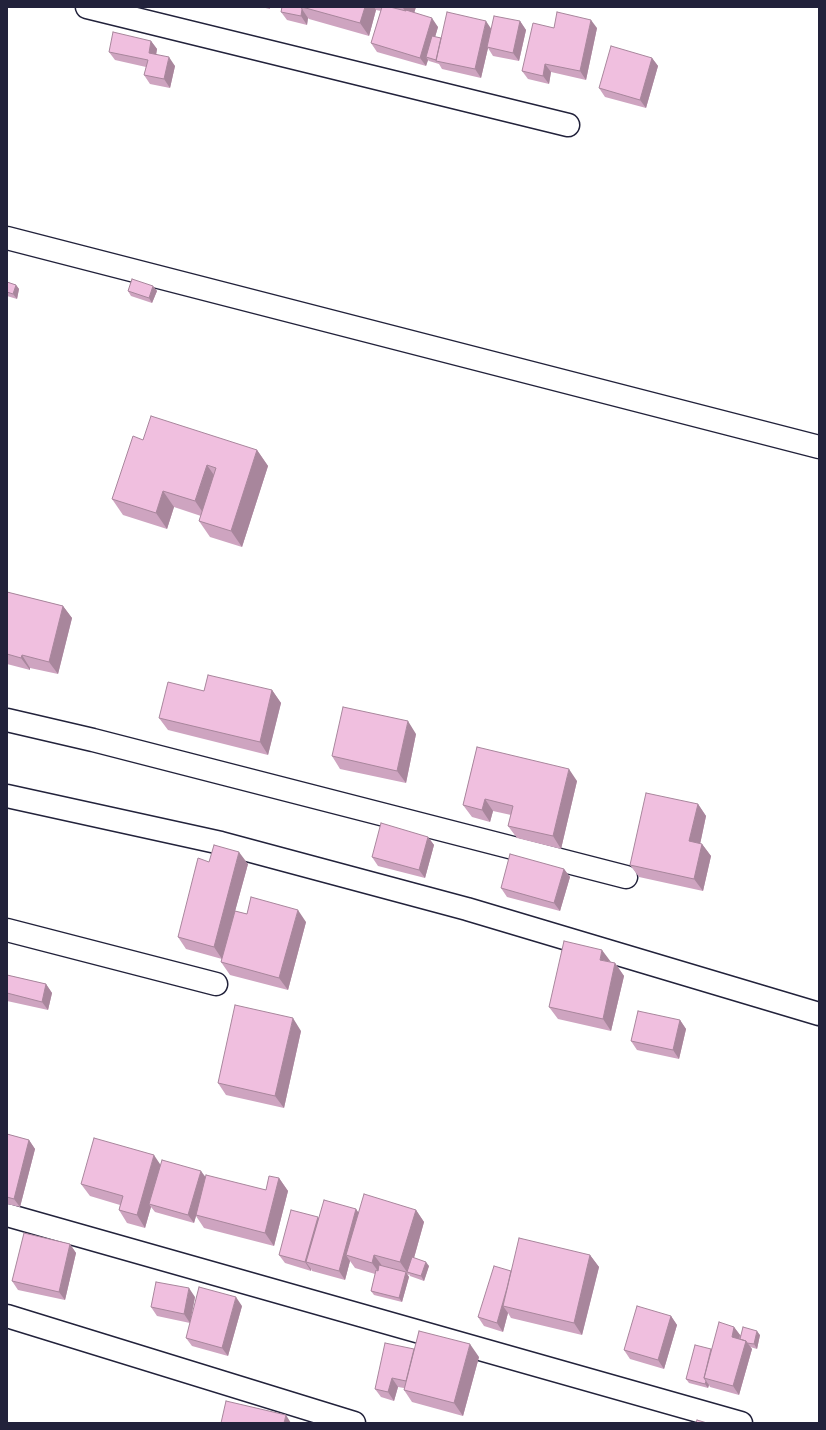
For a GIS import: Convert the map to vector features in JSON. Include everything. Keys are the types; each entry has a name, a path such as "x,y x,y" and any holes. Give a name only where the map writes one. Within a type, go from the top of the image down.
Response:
{"street":[{"path":"87,7 568,125"},
{"path":"7,238 819,447"},
{"path":"7,720 93,740 626,877"},
{"path":"7,796 221,844 467,909 819,1014"},
{"path":"7,930 216,984"},
{"path":"7,1215 741,1423"},
{"path":"7,1316 354,1423"}],"building":[{"path":"282,7 301,7 301,16 281,12"},
{"path":"302,7 365,7 360,23"},
{"path":"382,7 406,10 432,18 420,58 371,43"},
{"path":"447,12 486,21 475,69 436,61"},
{"path":"557,12 591,20 580,71 545,64 543,76 522,71 533,23 554,28"},
{"path":"494,16 520,21 513,53 487,47"},
{"path":"113,32 151,41 149,53 169,57 164,79 144,75 148,60 109,52"},
{"path":"432,36 441,38 436,60 426,57"},
{"path":"611,46 652,58 640,100 599,88"},
{"path":"132,279 153,286 149,298 128,291"},
{"path":"7,282 16,285 13,294 7,292"},
{"path":"151,416 257,450 231,531 199,521 216,468 207,465 195,501 163,491 156,513 112,499 133,436 143,440"},
{"path":"7,592 63,606 49,662 22,655 21,658 7,654"},
{"path":"208,675 272,690 260,742 159,718 168,682 204,691"},
{"path":"343,707 408,721 397,771 332,756"},
{"path":"477,747 569,769 553,836 508,826 513,806 485,799 482,810 463,805"},
{"path":"646,793 698,804 689,841 702,844 694,879 630,865"},
{"path":"381,823 428,837 419,870 372,857"},
{"path":"214,845 239,852 214,947 178,937 198,858 209,862"},
{"path":"510,854 564,869 554,903 501,888"},
{"path":"251,897 298,910 279,978 221,962 235,911 247,914"},
{"path":"564,941 602,950 600,960 615,963 603,1019 549,1007"},
{"path":"7,975 46,984 42,1002 7,993"},
{"path":"235,1005 293,1018 275,1096 218,1083"},
{"path":"638,1011 680,1020 673,1050 631,1041"},
{"path":"7,1134 29,1140 14,1199 7,1197"},
{"path":"94,1138 154,1155 137,1215 119,1210 123,1196 81,1184"},
{"path":"162,1160 201,1171 188,1215 149,1204"},
{"path":"206,1175 266,1190 269,1176 279,1178 265,1233 196,1215"},
{"path":"364,1194 416,1210 400,1262 374,1255 372,1263 346,1255"},
{"path":"324,1200 356,1209 339,1271 306,1262"},
{"path":"291,1210 318,1217 305,1262 279,1255"},
{"path":"24,1233 70,1244 59,1292 12,1281"},
{"path":"519,1238 590,1255 574,1323 503,1306"},
{"path":"412,1257 426,1262 421,1276 407,1272"},
{"path":"379,1265 406,1272 399,1298 371,1291 376,1270 378,1271"},
{"path":"494,1266 511,1271 497,1323 478,1317"},
{"path":"156,1282 189,1288 184,1314 151,1307"},
{"path":"199,1287 236,1297 222,1348 186,1338"},
{"path":"637,1306 671,1316 658,1360 624,1350"},
{"path":"719,1322 734,1327 732,1337 746,1341 733,1386 704,1378"},
{"path":"743,1327 757,1331 754,1344 747,1343 746,1341 740,1339"},
{"path":"419,1331 470,1344 454,1403 404,1390"},
{"path":"385,1343 414,1349 406,1381 392,1378 388,1392 375,1389"},
{"path":"695,1345 711,1349 704,1378 706,1381 705,1384 686,1379"},
{"path":"226,1401 286,1415 284,1423 221,1423"},
{"path":"697,1420 707,1423 696,1423"}]}
